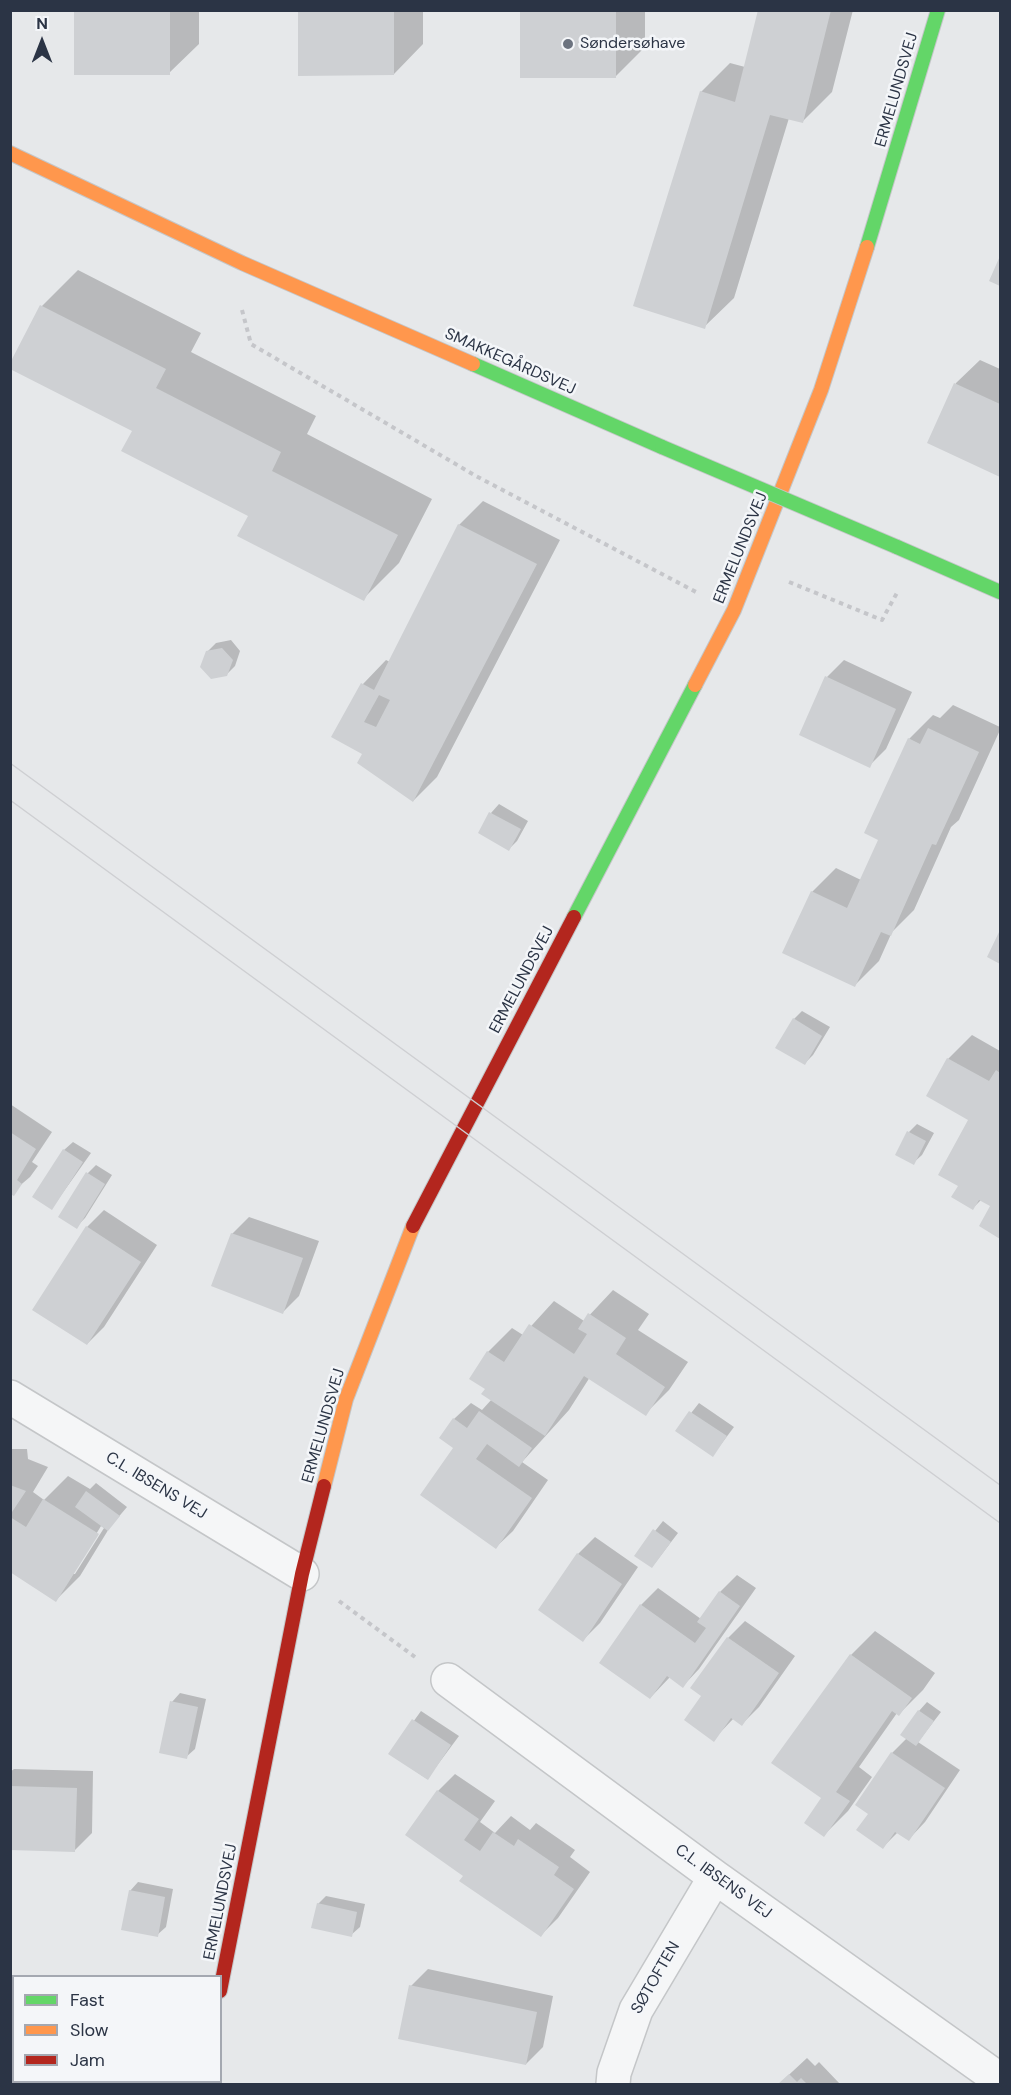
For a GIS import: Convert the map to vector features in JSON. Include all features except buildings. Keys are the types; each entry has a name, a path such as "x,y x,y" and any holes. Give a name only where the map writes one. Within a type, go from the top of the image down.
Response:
{"street":[{"name":"ERMELUNDSVEJ","path":"222,1981 302,1574 346,1399 413,1226 734,610 753,566 821,390 873,230 938,10"},
{"name":"SMAKKEGÅRDSVEJ","path":"10,153 242,263 1000,592"},
{"name":"C.L. IBSENS VEJ","path":"10,1397 302,1574"},
{"name":"C.L. IBSENS VEJ","path":"448,1680 715,1877 1000,2080"},
{"name":"SØTOFTEN","path":"614,2085 614,2073 636,2010 715,1877"}],"path":[{"path":"242,263 242,313 251,344 476,476 657,573 734,610"},
{"path":"753,566 882,620 919,555"},
{"path":"302,1574 448,1680"}],"tram line":[{"path":"10,763 1000,1485"},
{"path":"10,800 1000,1523"}],"traffic: fast":[{"path":"867,247 938,10"},
{"path":"473,364 662,447"},
{"path":"662,447 897,547"},
{"path":"897,547 1000,592"},
{"path":"574,917 695,685"}],"traffic: slow":[{"path":"10,153 242,263 473,364"},
{"path":"695,685 734,610 821,390 867,247"},
{"path":"324,1486 346,1399 413,1226"}],"traffic: jam":[{"path":"413,1226 574,917"},
{"path":"222,1981 302,1574 324,1486"}],"place":[{"name":"Søndersøhave","path":"568,44"}]}
